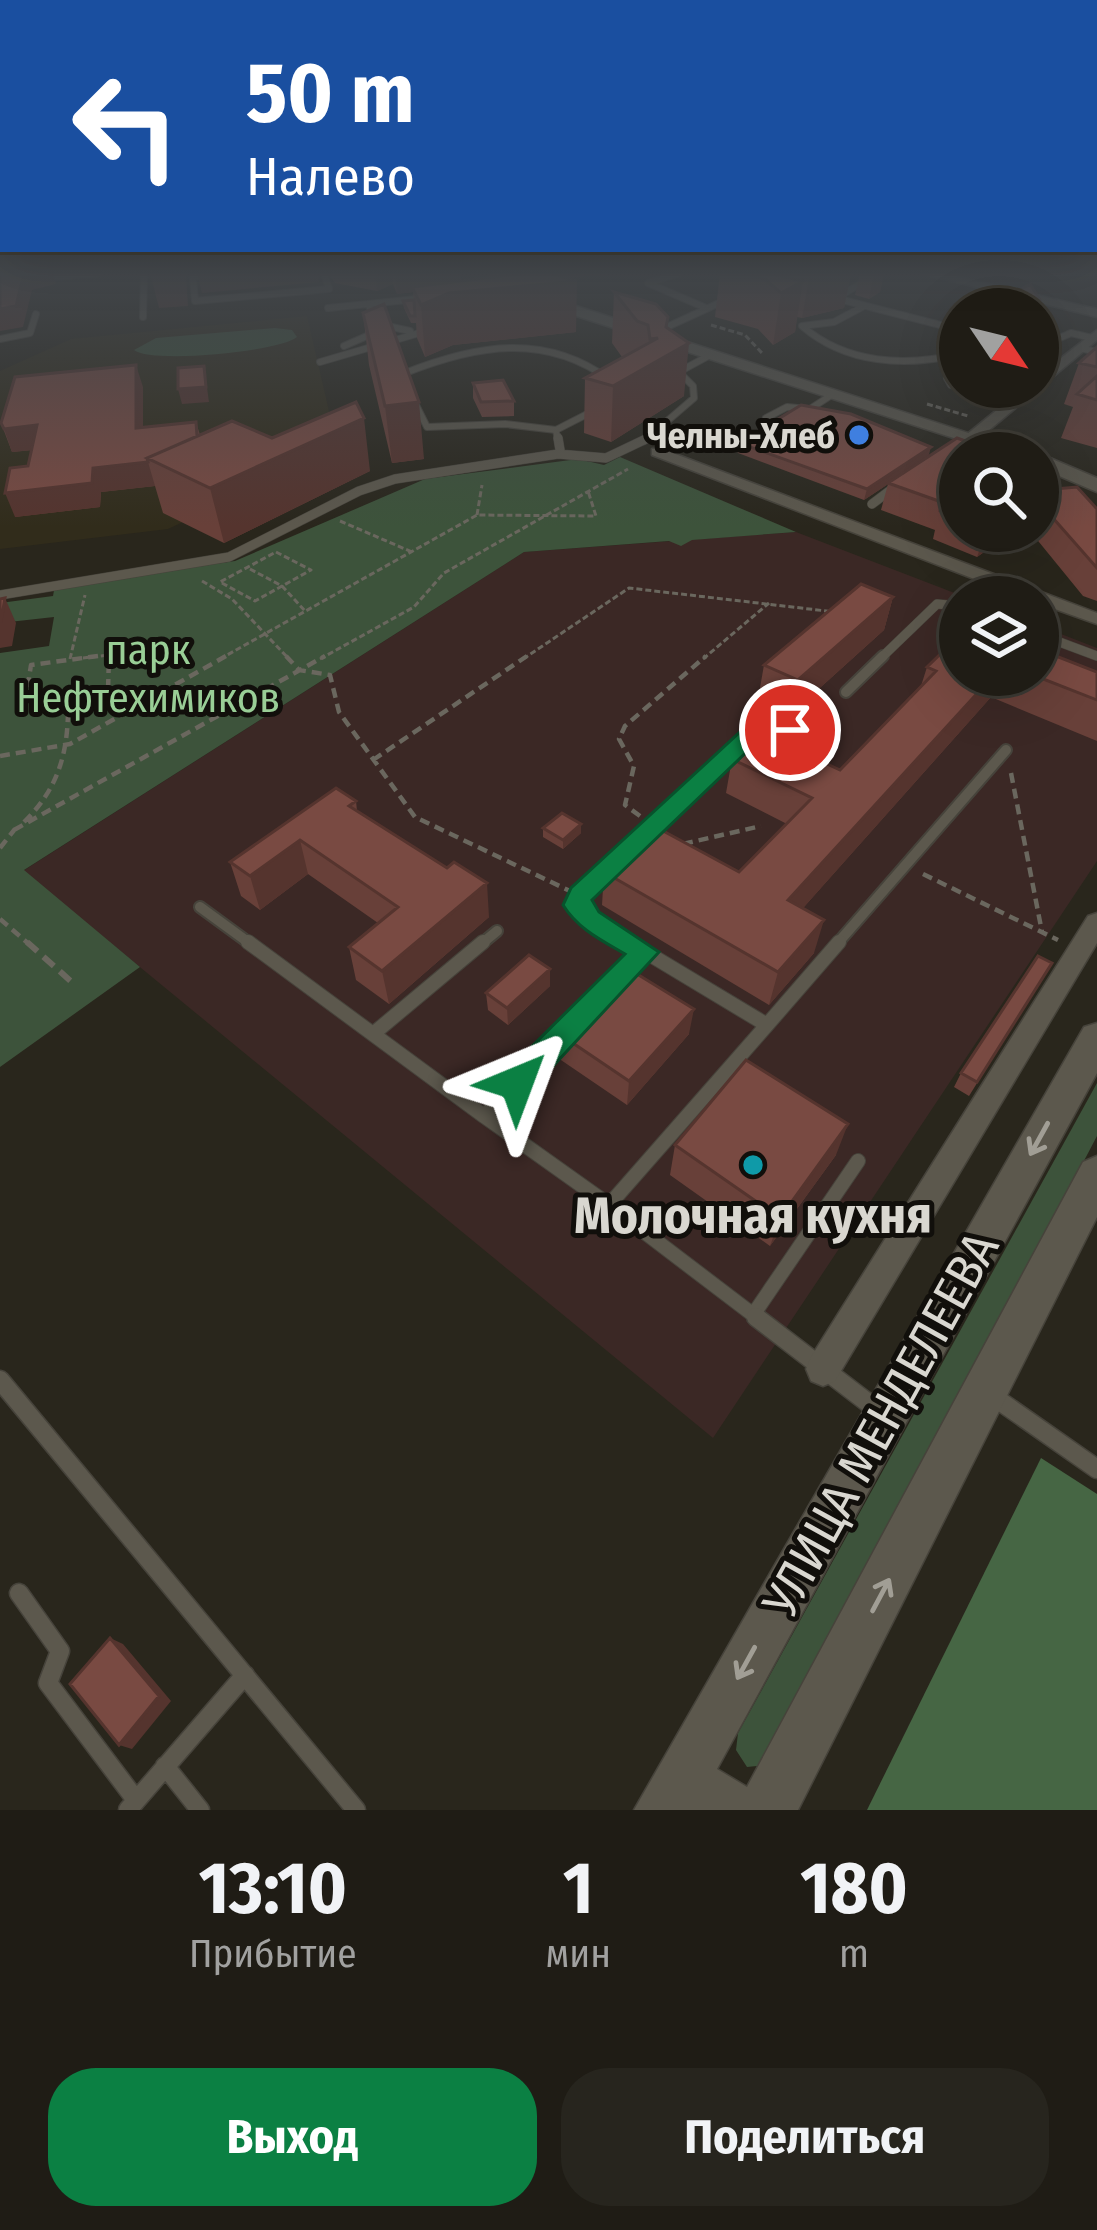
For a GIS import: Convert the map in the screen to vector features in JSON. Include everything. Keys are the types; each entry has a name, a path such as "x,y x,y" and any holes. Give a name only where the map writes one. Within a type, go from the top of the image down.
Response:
{"street":[{"path":"718,357 943,432"},
{"path":"979,432 1007,408"},
{"path":"657,452 983,576"},
{"path":"1059,465 1097,475"},
{"path":"1059,469 1097,487"},
{"path":"1059,605 1097,620"},
{"path":"823,1369 1097,922"},
{"name":"УЛИЦА МЕНДЕЛЕЕВА","path":"667,1810 1097,1037"},
{"name":"УЛИЦА МЕНДЕЛЕЕВА","path":"767,1810 988,1393 1097,1175"},
{"path":"667,1810 696,1793 710,1795 729,1810"}],"lane":[{"path":"320,362 346,357"},
{"path":"443,357 405,374 427,427 505,424 556,430 609,401"},
{"path":"569,357 596,366 618,390"},
{"path":"0,595 229,557 395,479 560,450 599,458 622,454 694,398 693,386 674,374 705,357"},
{"path":"879,357 896,362 939,358"},
{"path":"924,360 935,368"},
{"path":"810,409 833,394"},
{"path":"766,418 787,407 826,414"},
{"path":"556,430 560,450"},
{"path":"872,504 905,480 900,473"},
{"path":"846,692 939,604"},
{"path":"1059,642 1097,656"},
{"path":"640,841 748,737 790,730"},
{"path":"609,1204 1006,750"},
{"path":"624,856 581,895 577,905 590,920 767,1025"},
{"path":"200,908 609,1204 886,1416"},
{"path":"373,1034 497,931"},
{"path":"629,969 645,952"},
{"path":"484,1116 580,1018"},
{"path":"753,1315 858,1161"},
{"path":"0,1380 356,1810"},
{"path":"988,1393 1097,1468"},
{"path":"19,1593 59,1651 48,1682 132,1805 245,1675"},
{"path":"166,1766 200,1810"}],"path":[{"path":"923,403 991,422"},
{"path":"14,830 414,607 444,573 657,452"},
{"path":"477,515 485,465"},
{"path":"0,756 70,744 477,515 596,516 589,491"},
{"path":"319,512 412,552"},
{"path":"276,552 311,570 255,601 220,582 247,568 276,552"},
{"path":"229,557 282,586 306,612"},
{"path":"177,565 232,599 299,670 330,675 340,712 415,817 581,895"},
{"path":"70,660 89,578"},
{"path":"373,760 629,588 845,613"},
{"path":"656,825 625,805 634,766 620,739 625,726 769,603"},
{"path":"110,655 107,692 26,703 31,665 70,660 110,655"},
{"path":"0,848 46,802 70,744 68,697"},
{"path":"1006,750 1042,932"},
{"path":"624,856 761,826"},
{"path":"905,866 1079,951"},
{"path":"0,919 74,984"}],"shaded area":[{"path":"30,357 317,357 338,450 168,529 0,549 0,371"},
{"path":"796,532 939,587 939,696 1059,696 1059,633 1097,648 1097,861 713,1438 23,871 524,552"}],"green space":[{"name":"парк Нефтехимиков","path":"620,457 796,532 692,540 681,546 669,541 524,552 24,870 140,967 0,1067 0,653 49,646 54,617 0,623 0,603 53,596 55,585 235,561 425,479 578,459 604,465"},
{"path":"1097,1083 1097,1136 767,1765 747,1767 736,1750 738,1733"},
{"path":"1041,1458 1097,1494 1097,1810 867,1810"}],"building":[{"path":"374,357 403,357 419,402 385,406"},
{"path":"622,357 663,357 613,386 585,378"},
{"path":"1085,357 1097,357 1097,367 1079,363"},
{"path":"136,365 136,428 196,422 197,436 147,458 148,462 93,468 92,483 5,493 10,468 28,466 37,425 4,429 1,423 15,377"},
{"path":"204,366 206,387 178,389 178,368"},
{"path":"1097,376 1097,400 1077,394"},
{"path":"503,380 514,401 481,402 473,383"},
{"path":"356,402 364,418 210,488 147,458 232,421 272,438"},
{"path":"801,405 851,414 931,447 867,489 739,443"},
{"path":"939,450 939,501 888,483"},
{"path":"1077,487 1097,509 1097,568 1059,525 1059,489"},
{"path":"861,584 893,597 798,680 764,665"},
{"path":"939,655 939,696 975,696 788,900 824,920 778,972 604,872 654,826 739,872 812,798 732,759 761,733 840,770 936,671 927,667"},
{"path":"1059,657 1097,672 1097,700 1059,685"},
{"path":"336,788 356,801 349,806 447,868 454,862 487,883 382,971 349,947 398,907 300,840 250,876 230,862"},
{"path":"562,813 581,824 563,840 543,828"},
{"path":"529,955 550,969 507,1008 486,993"},
{"path":"1038,956 1052,963 977,1082 961,1073"},
{"path":"624,966 694,1009 629,1081 558,1033"},
{"name":"Молочная кухня","path":"746,1060 848,1124 780,1218 675,1145"},
{"path":"110,1638 159,1696 119,1745 70,1684"}],"place":[{"name":"Челны-Хлеб","path":"859,435"},
{"name":"Молочная кухня","path":"753,1165"}],"route":[{"path":"517,1083 645,952 590,920 577,905 581,895 748,737 790,730"}]}
